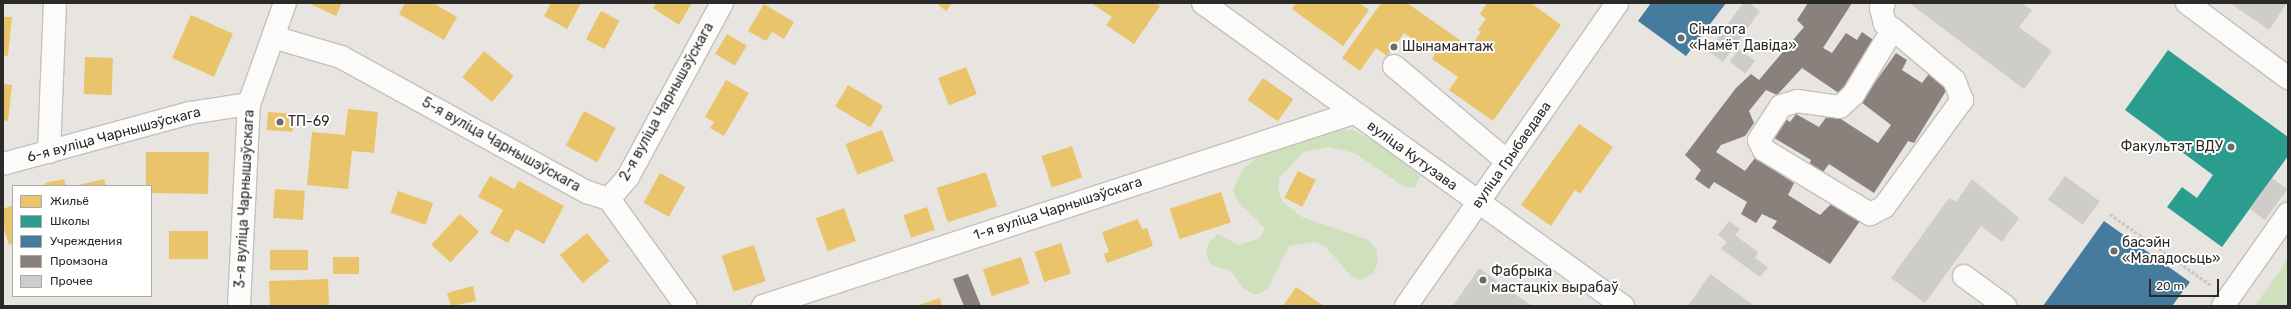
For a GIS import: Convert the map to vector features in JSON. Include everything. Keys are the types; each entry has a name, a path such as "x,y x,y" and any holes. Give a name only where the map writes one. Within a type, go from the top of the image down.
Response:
{"street":[{"path":"49,152 55,3"},
{"name":"3-я вуліца Чарнышэўскага","path":"239,306 250,104 285,3"},
{"name":"2-я вуліца Чарнышэўскага","path":"609,199 628,176 722,3"},
{"name":"вуліца Кутузава","path":"1203,3 1353,113 1623,306"},
{"name":"вуліца Грыбаедава","path":"1406,306 1617,3"},
{"path":"1884,3 1881,8 1885,24 1893,30 1954,80 1962,100 1884,206 1870,214 1764,150 1759,140 1781,106 1797,101 1840,107 1853,95 1893,30"},
{"path":"2187,3 2288,78"},
{"name":"5-я вуліца Чарнышэўскага","path":"273,37 341,57 587,192 609,199"},
{"path":"1394,66 1507,161"},
{"name":"6-я вуліца Чарнышэўскага","path":"3,164 190,113 250,104"},
{"name":"1-я вуліца Чарнышэўскага","path":"763,306 1353,113"},
{"path":"609,199 686,306"},
{"path":"2220,297 2288,214"},
{"path":"1964,276 2005,306"}],"path":[{"path":"2110,214 2220,297"}],"green space":[{"path":"1329,129 1353,130 1394,152 1420,176 1415,188 1403,186 1354,153 1329,147 1304,152 1279,178 1278,191 1283,202 1302,217 1369,240 1377,250 1378,262 1373,273 1362,280 1351,276 1326,247 1315,242 1289,246 1267,290 1255,295 1244,289 1231,271 1211,265 1206,254 1209,242 1218,234 1239,245 1260,238 1265,228 1238,202 1233,190 1243,169 1262,154"},
{"path":"2288,259 2288,306 2255,306"}],"building: Жильё":[{"path":"308,3 342,3 336,16"},
{"path":"405,3 433,3 457,17 444,40 399,14"},
{"path":"551,3 581,3 567,29 544,16"},
{"path":"656,3 692,3 679,25 653,8"},
{"path":"936,3 952,3 946,11"},
{"path":"1091,3 1155,3 1160,6 1134,44 1106,25 1112,17"},
{"path":"1296,3 1359,3 1369,10 1343,46 1292,9"},
{"path":"1381,3 1407,3 1477,52 1482,45 1475,40 1481,32 1478,30 1486,19 1480,14 1487,3 1531,3 1561,25 1493,121 1449,90 1458,77 1432,59 1435,54 1404,33 1387,56 1376,48 1360,71 1342,58"},
{"path":"764,4 794,22 784,39 772,32 766,41 748,31"},
{"path":"601,11 620,21 605,49 586,39"},
{"path":"191,15 233,34 214,77 172,58"},
{"path":"3,17 12,17 8,56 3,55"},
{"path":"727,34 747,46 735,66 715,54"},
{"path":"484,51 514,76 492,102 462,77"},
{"path":"85,57 113,58 112,95 84,94"},
{"path":"966,67 977,94 949,105 938,78"},
{"path":"1263,78 1293,99 1278,121 1248,100"},
{"path":"726,80 749,93 724,136 710,128 714,122 705,117"},
{"path":"3,84 12,85 8,121 3,120"},
{"path":"848,85 883,106 870,128 835,106"},
{"path":"348,109 378,112 374,153 352,151 348,189 307,185 312,132 345,135"},
{"path":"584,111 616,128 597,162 566,145"},
{"name":"ТП-69","path":"268,112 294,114 293,132 267,130"},
{"path":"1579,124 1613,147 1580,194 1575,190 1551,226 1521,205"},
{"path":"882,130 894,161 857,175 846,144"},
{"path":"1072,146 1082,177 1052,187 1042,156"},
{"path":"146,152 209,152 208,194 152,193 152,185 146,185"},
{"path":"1298,171 1316,180 1302,207 1284,198"},
{"path":"986,172 997,206 948,222 937,188"},
{"path":"660,173 685,187 669,217 644,203"},
{"path":"490,176 514,189 519,181 564,206 544,244 516,229 508,243 490,233 503,210 478,197"},
{"path":"64,179 66,185 45,185 45,183"},
{"path":"104,179 106,185 79,185"},
{"path":"275,189 305,191 303,220 273,218"},
{"path":"398,191 433,203 425,225 391,213"},
{"path":"1221,192 1231,222 1180,239 1170,209"},
{"path":"12,205 12,244 9,245 3,226 3,209"},
{"path":"927,207 935,230 911,238 903,215"},
{"path":"844,208 856,241 828,251 816,218"},
{"path":"460,214 479,232 450,262 431,245"},
{"path":"1138,219 1142,229 1147,228 1153,246 1107,263 1104,254 1109,252 1102,232"},
{"path":"169,231 208,231 208,259 169,259"},
{"path":"587,233 610,261 582,283 560,255"},
{"path":"1061,243 1071,273 1044,282 1034,252"},
{"path":"754,245 766,281 733,292 722,256"},
{"path":"270,250 308,250 308,270 270,270"},
{"path":"333,257 359,257 359,274 333,274"},
{"path":"1021,257 1030,284 992,296 983,269"},
{"path":"328,279 329,306 270,306 269,281"},
{"path":"473,286 476,301 451,306 447,293"},
{"path":"1296,287 1324,306 1283,306"},
{"path":"940,298 942,306 916,306"}],"building: Школы":[{"name":"Факультэт ВДУ","path":"2168,50 2288,137 2288,156 2222,247 2167,207 2182,187 2197,198 2213,175 2125,110"}],"building: Учреждения":[{"name":"Сінагога «Намёт Давіда»","path":"1651,3 1726,3 1686,56 1638,21"},
{"name":"басэйн «Маладосьць»","path":"2104,221 2190,282 2172,306 2043,306"}],"building: Промзона":[{"path":"1808,3 1852,3 1823,48 1832,53 1846,33 1857,40 1862,32 1876,42 1840,94 1802,68 1777,95 1766,90 1749,111 1754,123 1745,136 1721,145 1716,152 1745,171 1755,158 1794,183 1788,195 1820,215 1833,202 1860,221 1830,264 1772,228 1777,221 1762,214 1756,223 1741,214 1747,202 1714,182 1709,189 1695,179 1701,170 1685,155 1736,88 1751,74 1759,80 1804,27 1797,20"},
{"path":"1896,53 1907,60 1902,70 1922,83 1931,71 1949,86 1914,143 1908,141 1874,193 1829,164 1823,172 1809,165 1811,160 1769,135 1782,116 1790,122 1796,114 1819,127 1830,112 1878,143 1891,125 1861,102"},
{"path":"968,274 981,306 964,306 953,279"}],"building: Прочее":[{"path":"1743,3 1749,3 1760,11 1723,62 1708,51"},
{"path":"1909,3 2022,3 2032,10 2019,27 2052,51 2024,89"},
{"path":"2230,3 2287,3 2269,30"},
{"path":"1739,49 1755,61 1745,74 1729,62"},
{"path":"2065,176 2100,201 2083,225 2048,199"},
{"path":"2272,178 2287,189 2265,220 2250,209"},
{"path":"1972,179 2019,218 2002,242 1981,226 1925,303 1891,278 1949,198 1956,202"},
{"path":"1729,221 1740,229 1735,235 1758,252 1755,258 1768,267 1760,277 1721,249 1727,242 1718,235"},
{"name":"Фабрыка мастацкіх вырабаў","path":"1479,268 1512,292 1532,306 1453,306"},
{"path":"1710,274 1755,306 1688,306"}],"place":[{"name":"Сінагога «Намёт Давіда»","path":"1681,38"},
{"name":"Шынамантаж","path":"1394,47"},
{"name":"ТП-69","path":"280,122"},
{"name":"Факультэт ВДУ","path":"2231,147"},
{"name":"басэйн «Маладосьць»","path":"2114,251"},
{"name":"Фабрыка мастацкіх вырабаў","path":"1483,280"}]}
